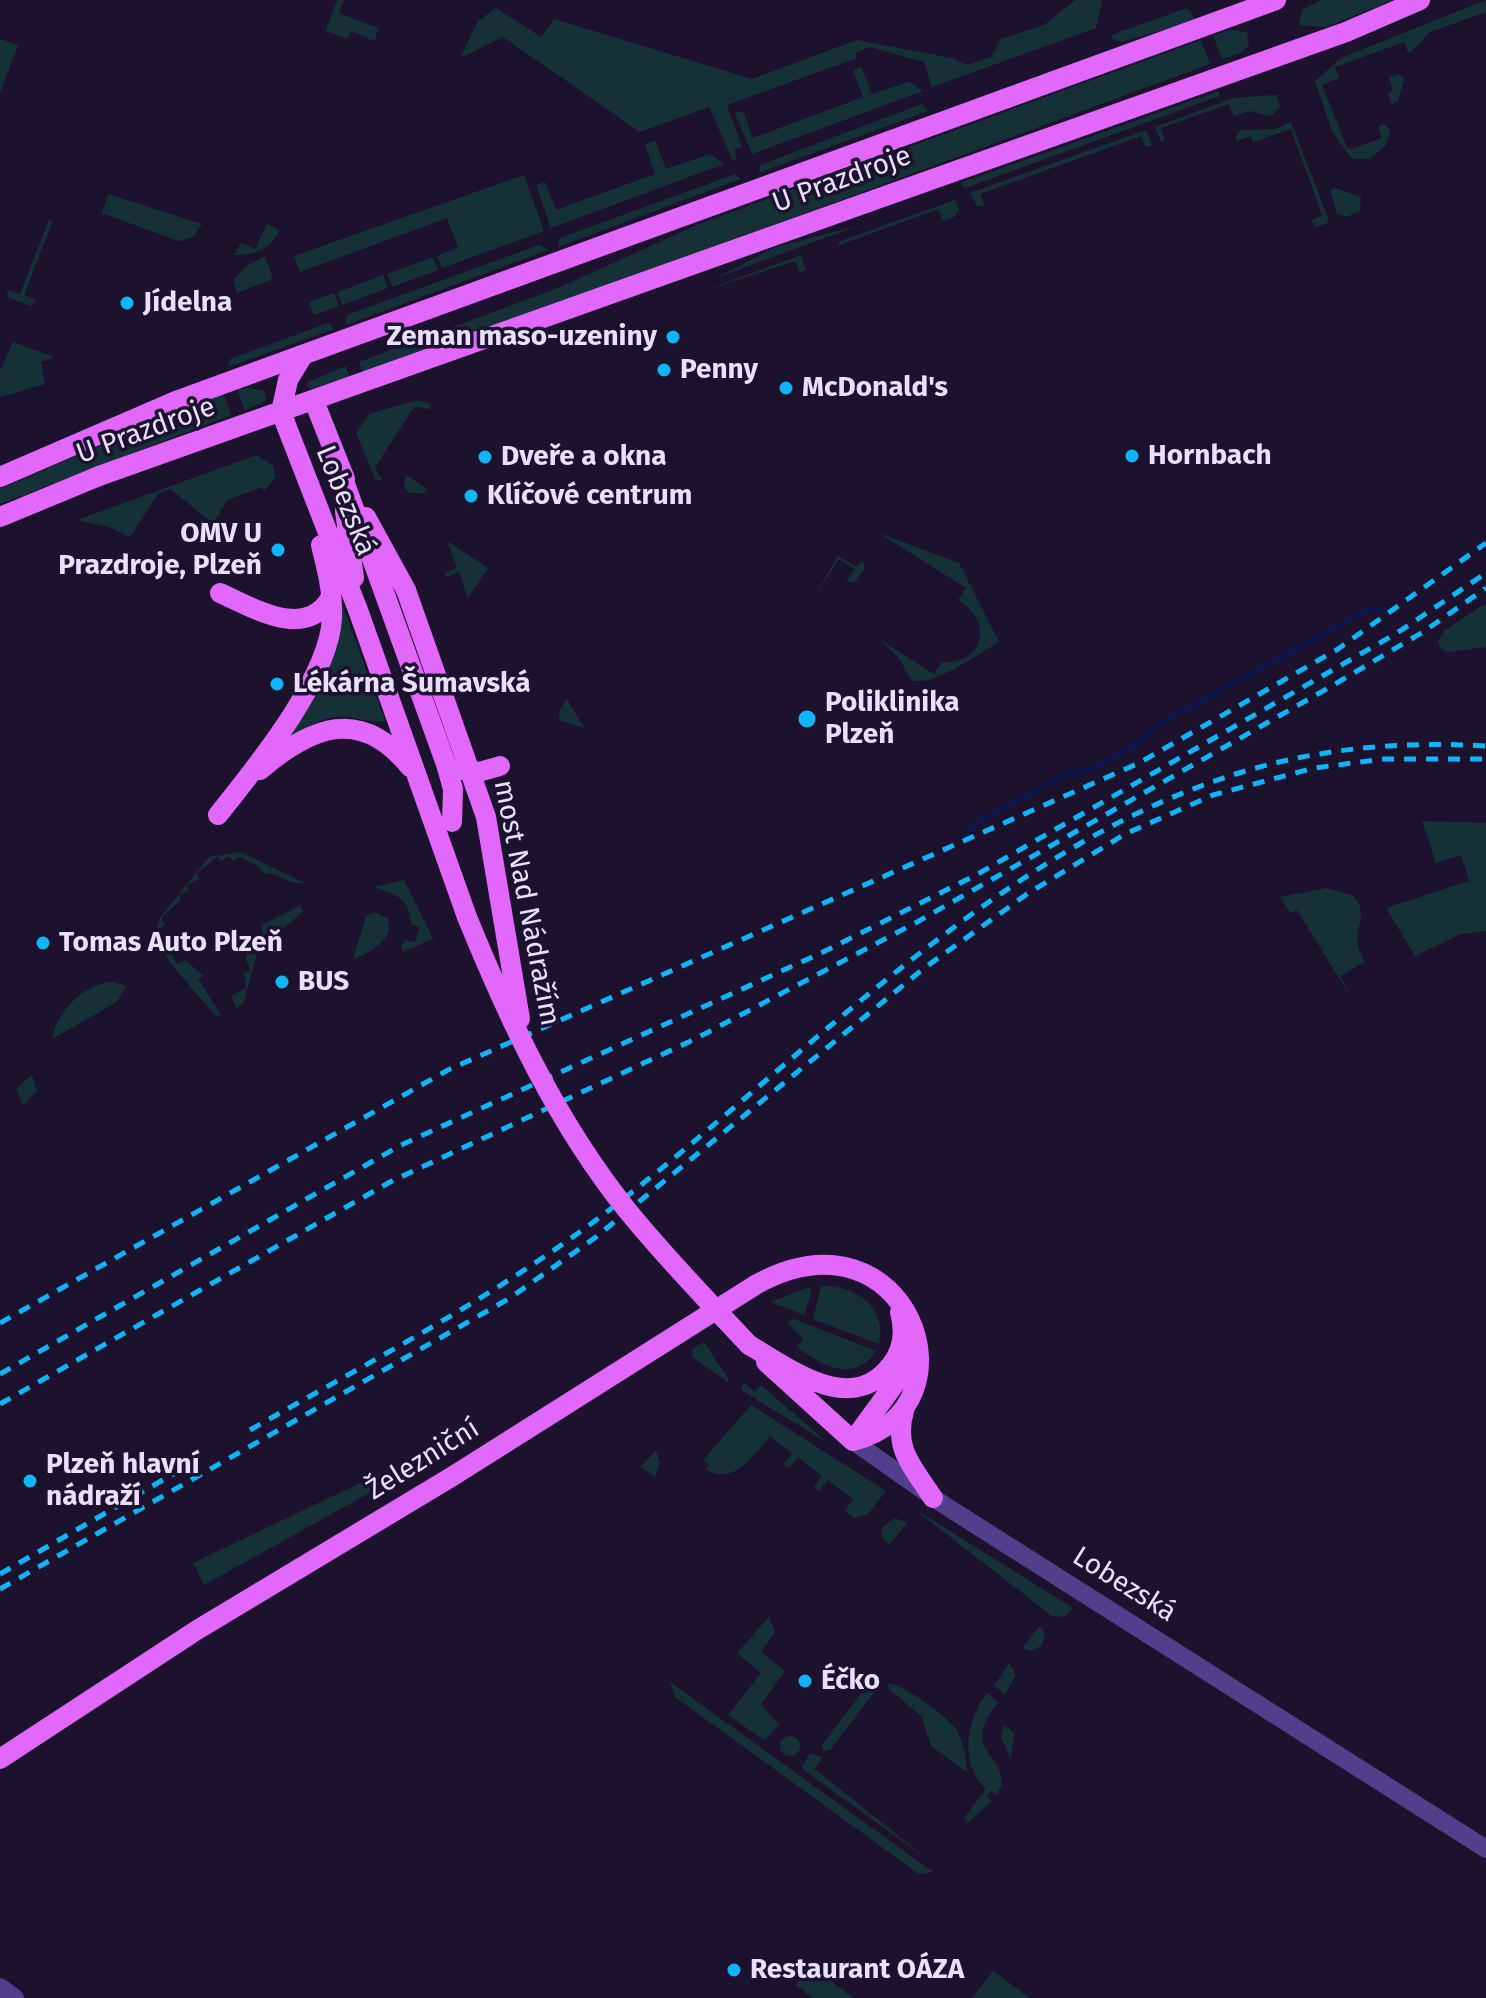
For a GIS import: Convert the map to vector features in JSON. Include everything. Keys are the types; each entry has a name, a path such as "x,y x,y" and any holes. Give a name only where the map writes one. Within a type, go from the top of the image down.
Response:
{"main road":[{"name":"U Prazdroje","path":"0,477 133,418 261,370 1276,0"},
{"name":"U Prazdroje","path":"0,517 99,476 1334,36 1420,0"},
{"path":"281,412 288,380 303,355"},
{"path":"261,370 288,380 314,401"},
{"name":"Lobezská","path":"314,401 340,470 406,590"},
{"name":"Lobezská","path":"281,412 358,610"},
{"path":"340,470 358,610"},
{"path":"340,470 444,758 453,789 452,822"},
{"path":"218,815 315,678 328,642 331,597 307,483"},
{"name":"most Nad Nádražím","path":"406,590 486,817 524,1047"},
{"path":"220,593 288,620 309,617 321,610 331,597"},
{"name":"most Nad Nádražím","path":"358,610 467,917 524,1047 585,1150 626,1209 749,1345"},
{"path":"242,785 280,753 313,734 332,728 359,729 391,747 415,773"},
{"path":"444,758 459,770 488,772 500,766"},
{"name":"Železniční","path":"0,1759 197,1630 773,1275 800,1265 826,1263 861,1270 884,1286 906,1312 918,1340 919,1368 913,1389 889,1426 853,1441"},
{"path":"749,1345 827,1387 851,1388 870,1382 892,1364 902,1342 901,1315 884,1286"},
{"path":"853,1441 892,1389 904,1361 905,1324 900,1307 884,1286"},
{"name":"Lobezská","path":"749,1345 853,1441"},
{"path":"913,1389 899,1436 904,1452 933,1498"}],"street":[{"name":"Lobezská","path":"853,1441 933,1498 1486,1849"},
{"path":"0,1987 15,1998"}],"green space":[{"path":"337,0 344,0 339,13 378,28 375,41 351,31 347,39 326,31"},
{"path":"1076,0 1102,0 1096,28 932,87 924,62 870,47 855,53 857,58 727,105 742,147 734,150 737,159 733,161 709,107 640,132 503,37 460,58 478,21 496,8 541,37 554,19 752,79 857,40 952,58 967,65 991,57 1001,39 1044,25"},
{"path":"1321,0 1393,0 1326,27 1299,25 1302,10"},
{"path":"1486,0 1486,12 1430,32 1411,52 1408,52 1404,42 1335,67 1339,78 1322,85 1348,150 1382,138 1378,126 1384,124 1390,130 1386,145 1370,159 1352,159 1332,131 1315,81 1341,58"},
{"path":"1184,9 1190,10 1195,21 1121,42 1112,39 1111,35"},
{"path":"1229,30 1247,32 1249,45 1241,53 1222,59 1213,36"},
{"path":"0,39 18,45 0,93"},
{"path":"1201,40 1210,64 458,341 362,372 359,362 558,288 699,224"},
{"path":"861,67 872,94 909,82 923,91 752,154 735,113 743,111 753,138 863,97 853,70"},
{"path":"1399,74 1404,80 1398,101 1392,104 1388,94 1393,90 1389,77"},
{"path":"1219,91 1219,96 965,188 960,183"},
{"path":"1276,95 1280,107 1271,116 1249,111 1234,116 1229,104 1161,128 1165,141 1161,142 1155,127 1234,98"},
{"path":"922,104 928,111 759,173 760,165"},
{"path":"1291,122 1328,218 1327,223 1317,227 1310,221 1322,215 1291,129 1253,142 1251,136 1237,141 1236,137 1240,130 1276,129"},
{"path":"1146,130 1152,145 1146,147 1141,136 980,194 984,206 977,206 970,193"},
{"path":"655,140 666,169 710,154 724,164 551,228 536,185 545,182 556,210 655,174 645,145"},
{"path":"735,174 741,179 558,247 560,238"},
{"path":"524,175 544,231 442,268 437,256 458,247 447,218 300,272 294,256"},
{"path":"1335,188 1361,197 1360,211 1346,217 1337,214 1330,190"},
{"path":"108,194 202,224 192,238 178,241 102,213"},
{"path":"955,200 959,210 954,217 943,221 938,209 839,245 838,242"},
{"path":"49,220 52,222 24,295 36,300 30,306 8,297 7,293 8,290 20,294"},
{"path":"267,224 279,230 272,242 255,252 234,255 241,243 255,249"},
{"path":"857,226 716,278 776,247"},
{"path":"539,245 548,250 346,325 347,315"},
{"path":"801,255 806,270 800,272 795,261 703,291"},
{"path":"265,256 273,279 237,293 234,280 245,267"},
{"path":"433,257 438,270 392,287 387,274"},
{"path":"383,275 388,288 342,305 338,292"},
{"path":"334,293 339,306 314,315 309,302"},
{"path":"328,323 334,329 228,367 230,359"},
{"path":"13,342 54,357 41,362 45,384 0,397 0,371"},
{"path":"346,366 349,376 310,389 306,386 308,382"},
{"path":"237,389 264,391 266,401 245,410"},
{"path":"223,393 231,415 0,504 0,489"},
{"path":"417,400 431,404 429,409 414,407 375,467 382,480 376,480 356,433 369,414"},
{"path":"257,455 273,466 276,477 264,491 262,487 227,500 213,524 171,489 158,494 130,537 109,527 77,520"},
{"path":"406,475 427,489 425,493 409,493 404,487"},
{"path":"879,533 959,563 999,642 943,674 931,679 911,680 899,658 880,640 934,674 942,662 967,657 975,650 980,630 977,619 958,600 966,588"},
{"path":"447,541 488,568 468,598 459,572 446,577 445,573 457,568"},
{"path":"838,556 857,567 862,561 865,568 855,582 846,582 855,569 839,559 813,599"},
{"path":"341,601 385,721 349,717 327,719 317,722 270,753"},
{"path":"1486,605 1486,647 1449,652 1442,650 1438,642 1444,631"},
{"path":"567,699 584,728 559,720 560,709"},
{"path":"1422,821 1486,823 1486,931 1461,934 1415,956 1386,908 1469,881 1461,855 1436,863"},
{"path":"240,852 305,883 262,873 259,867 240,857 233,861 230,856 220,861 218,856 197,873 199,879 187,885 189,890 179,895 181,900 161,918 165,925 158,929 177,964 185,960 204,976 198,979 221,1015 216,1016 170,963 155,933 160,918 209,857"},
{"path":"404,880 433,939 402,952 401,946 406,940 415,942 420,927 411,924 408,908 400,898 373,887"},
{"path":"1327,888 1354,896 1361,913 1358,941 1365,962 1340,976 1350,996 1297,910 1290,913 1280,897"},
{"path":"300,906 303,912 259,947 243,1004 237,1008 231,996 246,988 244,974 251,970 246,960 247,953 257,948 254,943 263,938 262,925"},
{"path":"375,912 388,919 387,934 379,945 353,960 366,916"},
{"path":"113,982 126,986 117,1002 52,1039 66,1009 82,993"},
{"path":"32,1075 37,1091 23,1105 16,1089"},
{"path":"821,1286 846,1289 874,1309 879,1319 879,1344 813,1319"},
{"path":"809,1287 812,1290 804,1315 771,1302"},
{"path":"794,1319 876,1351 858,1367 848,1369 827,1365 797,1347 803,1339 787,1322"},
{"path":"704,1342 728,1382 692,1357 693,1349"},
{"path":"744,1383 755,1392 761,1385 828,1443 741,1390"},
{"path":"751,1405 886,1491 868,1514 854,1518 845,1511 853,1499 828,1480 819,1491 814,1487 822,1476 798,1457 789,1468 784,1464 792,1453 770,1436 750,1460 734,1471 716,1474 706,1469 709,1465 703,1460"},
{"path":"656,1450 660,1463 655,1477 641,1467"},
{"path":"445,1451 204,1585 193,1563 421,1454"},
{"path":"913,1508 1073,1608 1065,1617 1052,1616"},
{"path":"895,1518 907,1523 889,1545 882,1537 882,1528"},
{"path":"769,1617 775,1632 761,1652 785,1671 761,1704 779,1725 764,1740 728,1715 761,1673 737,1653"},
{"path":"1040,1626 1045,1634 1042,1645 1032,1651 1022,1648"},
{"path":"1009,1663 1016,1675 1005,1694 994,1686"},
{"path":"670,1682 933,1872 918,1874 675,1697"},
{"path":"888,1683 914,1695 951,1723 961,1739 967,1772 931,1746 921,1716 889,1689"},
{"path":"875,1685 876,1690 830,1750 824,1751 822,1745 863,1691"},
{"path":"987,1693 998,1702 988,1718 983,1740 1000,1773 1002,1785 996,1795 991,1791 987,1797 991,1801 968,1823 964,1818 986,1789 972,1767 968,1742 974,1716"},
{"path":"1004,1725 1014,1733 1011,1758 1001,1737"},
{"path":"790,1736 797,1739 800,1746 797,1753 790,1756 783,1753 780,1746 783,1739"},
{"path":"810,1753 822,1757 815,1769 927,1859 804,1770 802,1767"},
{"path":"810,1965 854,1998 813,1998 796,1985"},
{"path":"993,1971 1030,1998 972,1998"}],"waterway":[{"path":"965,836 975,823 1070,773 1094,768 1139,743 1157,725 1367,610 1384,609"}],"railway":[{"path":"0,1323 448,1070 1139,763 1338,649 1486,543"},
{"path":"0,1374 401,1145 823,952 976,875 1397,633 1486,573"},
{"path":"0,1404 390,1182 695,1039 917,922 1330,687 1423,632 1486,588"},
{"path":"250,1430 433,1326 566,1242 677,1155 891,976 966,919 1042,867 1120,822 1201,786 1306,756 1377,747 1486,746"},
{"path":"0,1589 510,1298 596,1237 923,969 1027,894 1125,834 1213,795 1314,768 1384,759 1486,759"},
{"path":"0,1574 194,1462"}],"place":[{"name":"Jídelna","path":"127,303"},
{"name":"Zeman maso-uzeniny","path":"673,337"},
{"name":"Penny","path":"664,370"},
{"name":"McDonald's","path":"786,388"},
{"name":"Hornbach","path":"1132,456"},
{"name":"Dveře a okna","path":"485,457"},
{"name":"Klíčové centrum","path":"471,496"},
{"name":"OMV U Prazdroje, Plzeň","path":"278,550"},
{"name":"Lékárna Šumavská","path":"277,684"},
{"name":"Poliklinika Plzeň","path":"807,719"},
{"name":"Tomas Auto Plzeň","path":"43,943"},
{"name":"BUS","path":"282,982"},
{"name":"Plzeň hlavní nádraží","path":"30,1481"},
{"name":"Éčko","path":"805,1681"},
{"name":"Restaurant OÁZA","path":"734,1970"}]}
